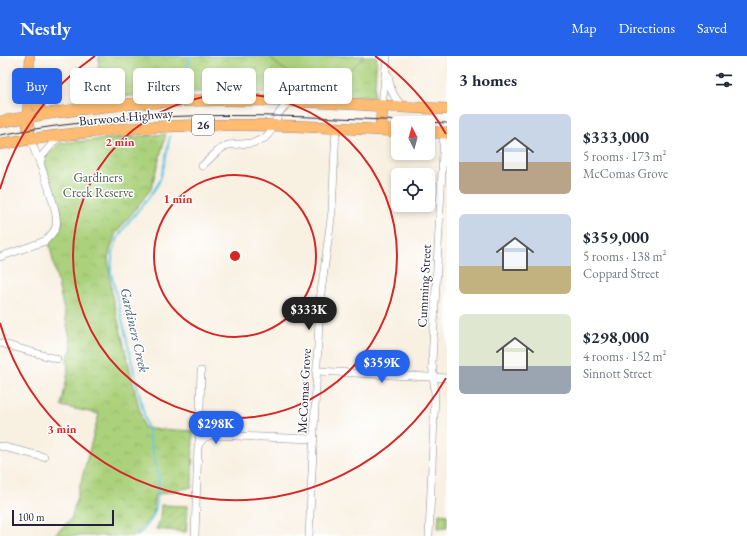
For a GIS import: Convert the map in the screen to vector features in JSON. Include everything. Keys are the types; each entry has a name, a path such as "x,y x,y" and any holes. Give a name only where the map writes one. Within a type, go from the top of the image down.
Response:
{"highway":[{"name":"Burwood Highway","path":"0,122 46,114 152,102 216,100 264,101"},
{"name":"Burwood Highway","path":"336,104 447,109"},
{"path":"381,130 382,106"},
{"path":"27,117 30,140"},
{"name":"Burwood Highway","path":"0,144 58,137 186,126 274,125 391,131"},
{"path":"435,132 446,133"}],"main road":[{"path":"29,68 30,56"},
{"path":"27,104 27,117"},
{"path":"34,104 46,114"}],"street":[{"path":"382,106 387,60"},
{"path":"387,60 390,89 394,98 403,107"},
{"path":"202,166 219,150 228,145 253,143 265,138 274,125 279,113 287,104"},
{"name":"McComas Grove","path":"309,536 320,300 332,210 336,128"},
{"name":"Cumming Street","path":"429,536 435,378 432,362 446,133"},
{"path":"40,164 42,156 58,137"},
{"path":"0,257 45,241 56,226 55,212 40,164 30,140"},
{"path":"0,343 57,359"},
{"path":"195,536 201,371"},
{"path":"317,371 447,378"},
{"path":"198,445 204,438 212,435 314,439"},
{"path":"0,446 44,457"}],"green space":[{"path":"99,56 377,56 374,96 352,95 352,68 264,68 264,93 256,92 256,68 202,68 202,92 194,92 194,68 133,68 133,96 125,96 125,68 98,68"},
{"path":"269,56 364,56 351,68 280,67"},
{"name":"Gardiners Creek Reserve","path":"166,134 151,189 115,235 108,258 112,295 144,428 193,431 192,487 155,495 153,515 135,536 53,536 71,519 99,414 61,406 68,372 67,358 72,348 49,242 62,225 60,209 43,160 60,143"},
{"path":"161,505 188,506 186,532 156,529 160,520"},
{"path":"439,514 447,515 447,527 438,528"}],"waterway":[{"name":"Gardiners Creek","path":"188,68 191,56"},
{"name":"Gardiners Creek","path":"137,536 153,517 157,504 159,479 111,272 112,257 121,233 158,184 164,167 170,136"}],"tram line":[{"path":"0,135 56,126 112,120 168,117 279,116 447,123"}]}
